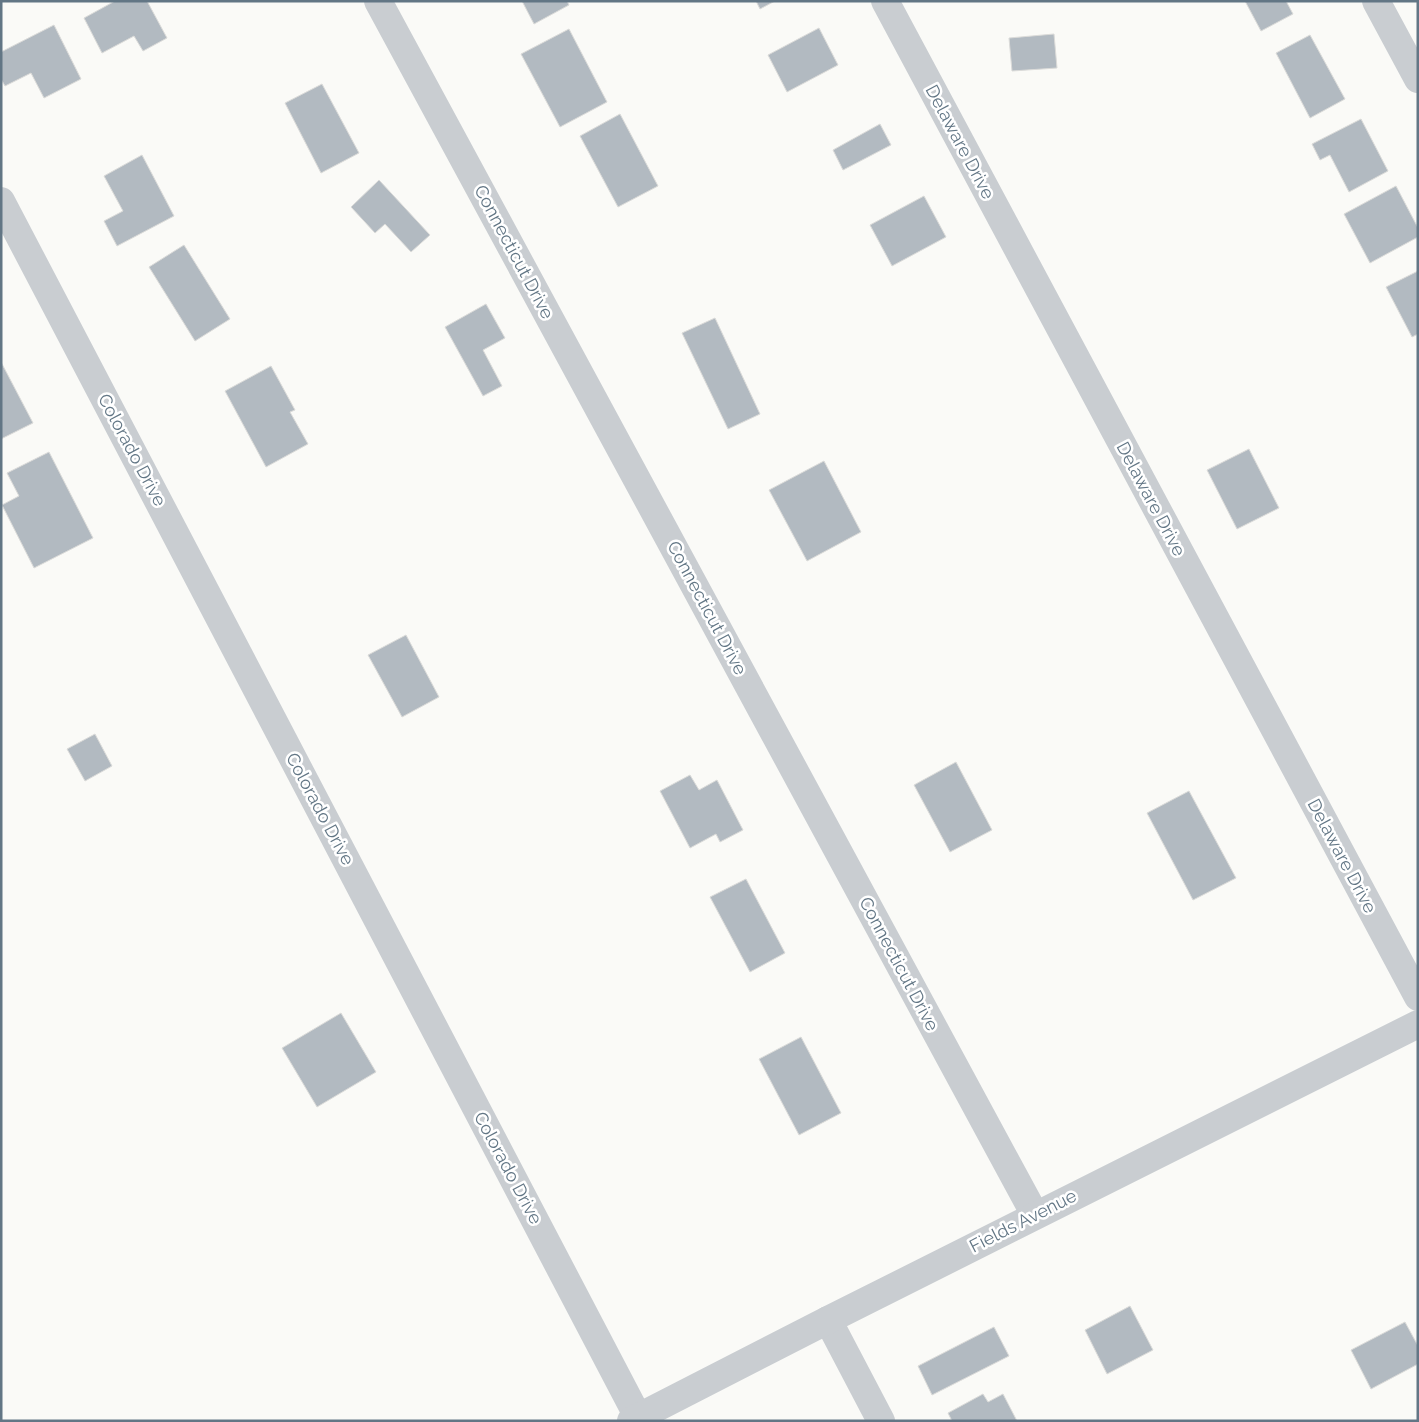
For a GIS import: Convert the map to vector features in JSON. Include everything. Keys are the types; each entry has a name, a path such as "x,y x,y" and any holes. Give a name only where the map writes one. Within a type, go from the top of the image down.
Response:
{"street":[{"name":"Connecticut Drive","path":"378,1 1035,1215"},
{"name":"Delaware Drive","path":"885,1 1418,997"},
{"path":"1376,1 1418,78"},
{"name":"Colorado Drive","path":"1,202 634,1419"},
{"name":"Fields Avenue","path":"634,1419 1035,1215 1418,1024"},
{"path":"828,1320 881,1421"}],"building":[{"path":"115,1 147,1 167,38 143,51 134,36 102,53 84,18"},
{"path":"522,1 567,1 569,5 534,24"},
{"path":"756,1 775,1 760,9"},
{"path":"1245,1 1286,1 1293,14 1261,31"},
{"path":"54,25 81,79 44,98 31,73 5,86 1,79 1,52"},
{"path":"819,28 838,65 787,92 768,55"},
{"path":"569,29 607,102 560,127 521,54"},
{"path":"1054,34 1057,68 1012,71 1009,38"},
{"path":"1310,35 1345,99 1310,118 1276,53"},
{"path":"322,84 359,153 321,173 285,103"},
{"path":"620,114 658,186 618,207 580,136"},
{"path":"1361,119 1388,171 1349,192 1330,155 1320,160 1312,144"},
{"path":"880,124 891,145 843,170 833,150"},
{"path":"142,155 174,216 117,246 104,221 123,211 104,176"},
{"path":"379,180 430,235 411,252 385,224 375,233 351,207"},
{"path":"1396,186 1418,228 1418,237 1370,263 1344,214"},
{"path":"924,196 946,237 892,266 870,225"},
{"path":"184,245 230,319 195,341 149,267"},
{"path":"1418,271 1418,334 1412,337 1386,287"},
{"path":"486,304 505,338 483,350 502,386 483,396 445,327"},
{"path":"715,318 760,414 728,429 682,333"},
{"path":"1,362 33,423 1,439"},
{"path":"271,366 295,410 290,412 308,444 266,467 225,391"},
{"path":"1249,449 1279,508 1237,529 1207,470"},
{"path":"49,452 93,538 34,568 2,505 19,496 7,473"},
{"path":"824,461 861,532 807,561 769,490"},
{"path":"406,635 439,697 402,717 368,655"},
{"path":"95,734 112,766 85,781 67,749"},
{"path":"956,762 992,830 950,852 914,785"},
{"path":"690,775 699,790 717,780 743,830 720,842 716,834 690,848 660,791"},
{"path":"1189,791 1236,878 1193,900 1147,813"},
{"path":"746,879 785,953 750,972 710,897"},
{"path":"341,1013 376,1072 317,1107 282,1048"},
{"path":"801,1037 841,1113 799,1135 759,1059"},
{"path":"1130,1306 1153,1350 1107,1374 1085,1330"},
{"path":"1405,1322 1418,1346 1418,1364 1371,1389 1351,1350"},
{"path":"994,1327 1009,1356 932,1395 918,1366"},
{"path":"983,1394 988,1402 1003,1394 1017,1421 952,1421 948,1413"}]}
